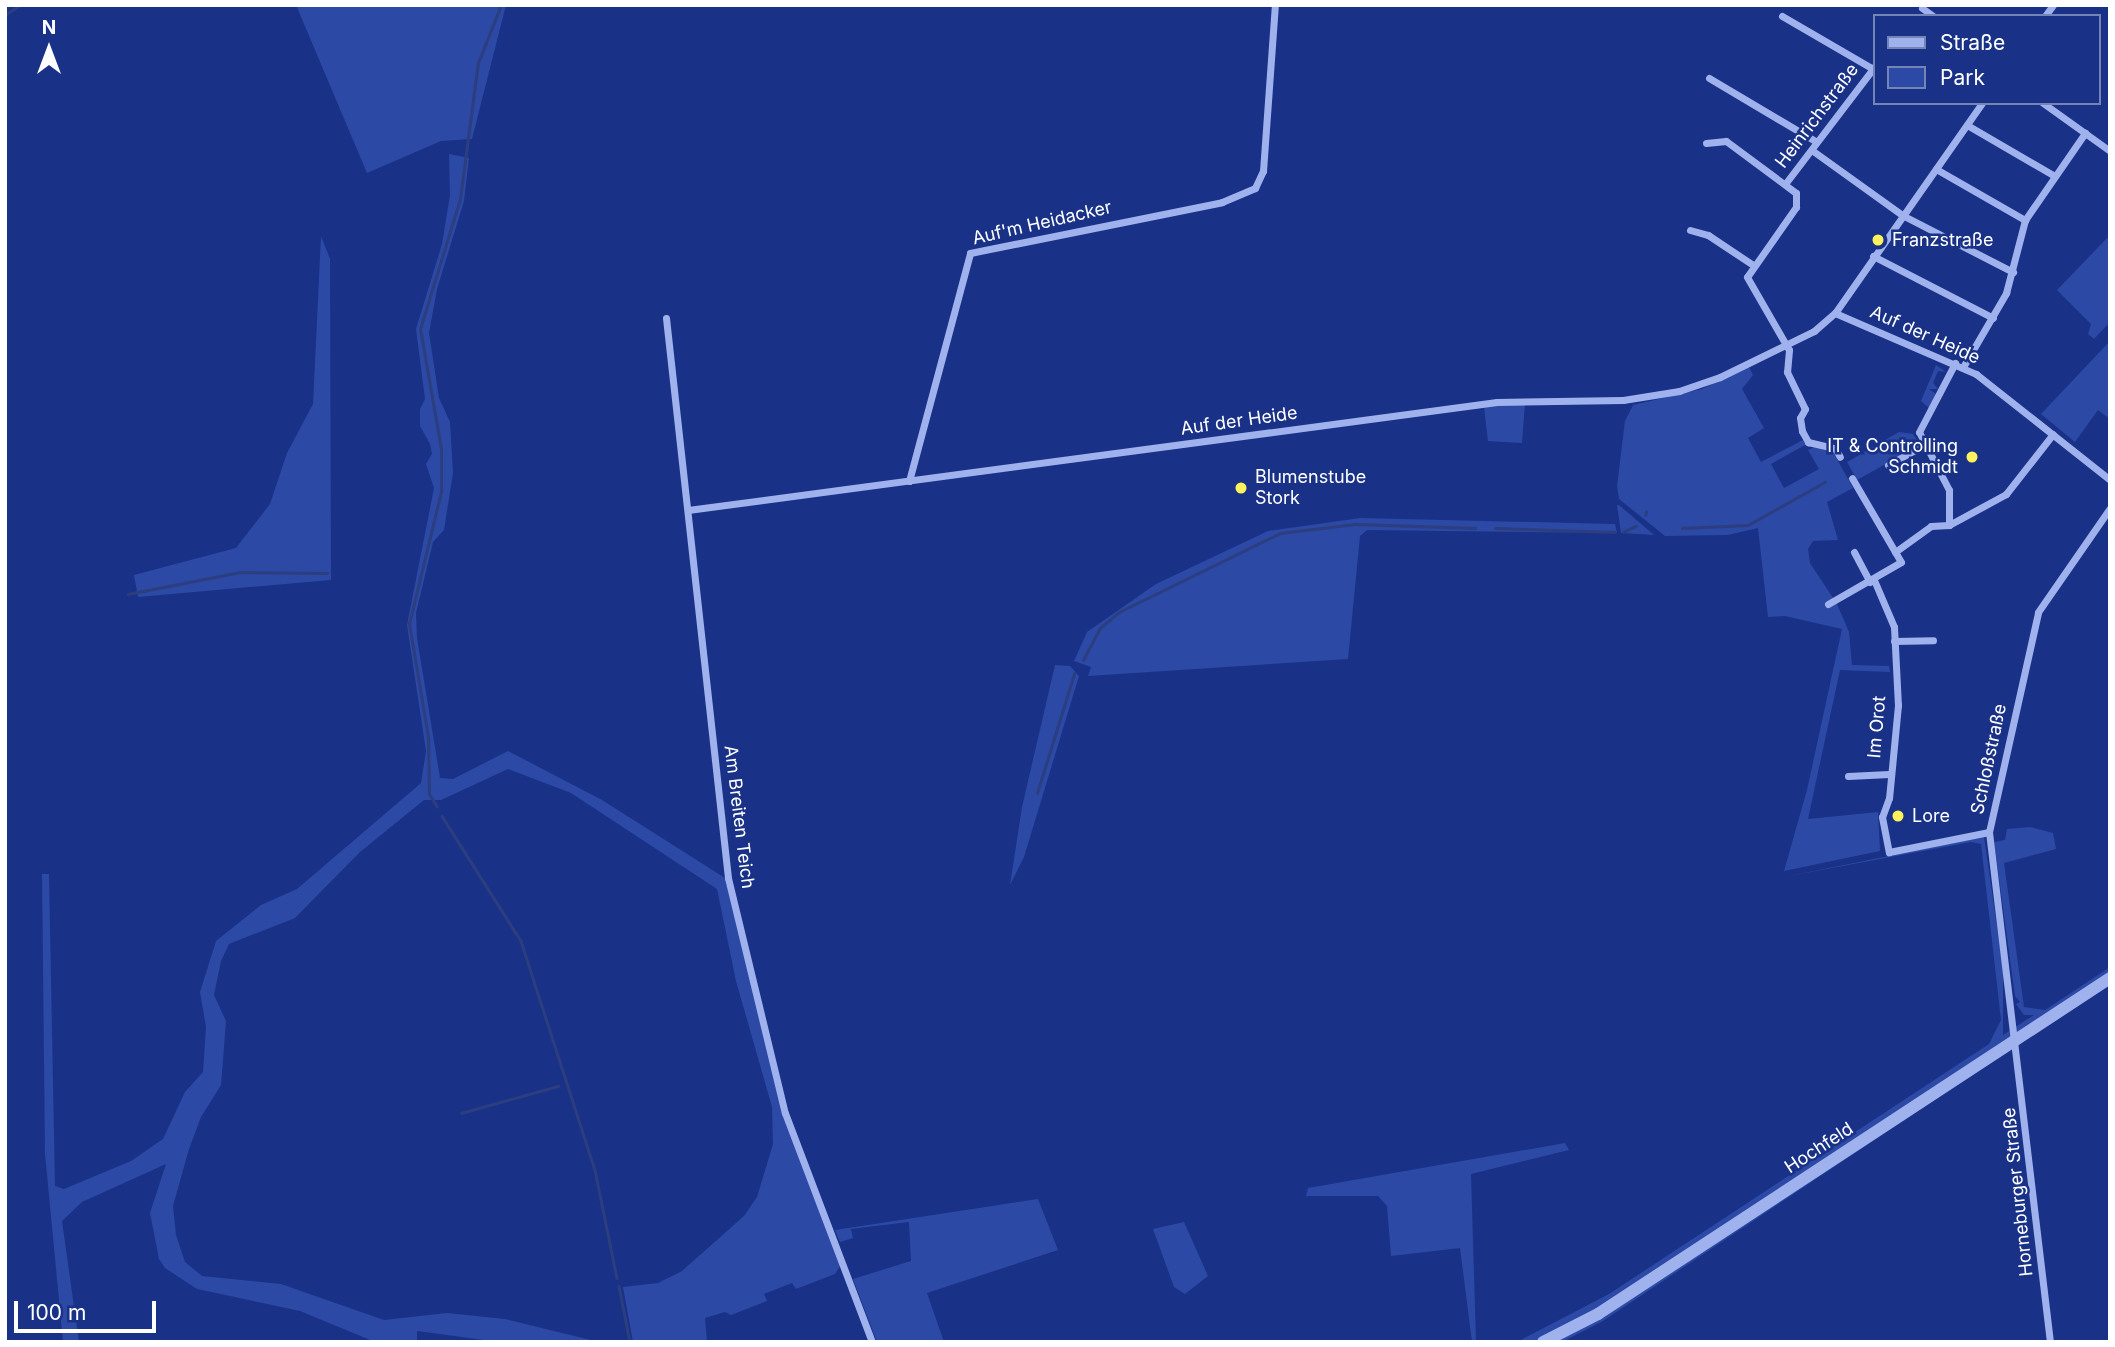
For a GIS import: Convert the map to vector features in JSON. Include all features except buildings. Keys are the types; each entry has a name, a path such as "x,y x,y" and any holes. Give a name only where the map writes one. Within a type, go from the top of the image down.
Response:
{"street":[{"name":"Auf'm Heidacker","path":"909,481 970,253 1245,196 1263,171 1275,5"},
{"path":"1782,16 1874,68"},
{"name":"Heinrichstraße","path":"1785,184 1813,151 1815,141 1874,68"},
{"path":"1709,78 1815,141"},
{"path":"1835,313 1981,105"},
{"path":"2046,105 2110,151"},
{"path":"1967,125 2053,175"},
{"path":"1963,367 1993,318 2013,272 2025,220 2053,175 2085,133"},
{"path":"1706,143 1726,141 1796,193 1796,208 1753,265 1747,278 1786,344 1787,372 1805,409 1800,418 1802,431 1808,442 1835,449 1840,457"},
{"path":"1813,151 1902,215 2013,272"},
{"path":"1936,169 2025,220"},
{"path":"1690,230 1708,234 1753,265"},
{"path":"1873,256 1914,281 1993,318"},
{"name":"Auf der Heide","path":"688,510 1497,402 1655,396 1720,377 1814,331 1835,313 1955,363 1987,381 2110,480"},
{"name":"Am Breiten Teich","path":"666,318 728,878 785,1113 872,1342"},
{"path":"1949,525 1948,490 1919,432 1955,363"},
{"path":"1895,552 1931,526 1949,525 2006,494 2053,434"},
{"path":"1888,465 1924,444"},
{"path":"1828,604 1899,566 1895,552 1852,478"},
{"name":"Schloßstraße","path":"2016,1039 1989,832 2038,612 2110,508"},
{"name":"Im Orot","path":"1854,552 1892,615 1898,705 1889,774 1889,798 1882,817 1889,852 1989,832"},
{"path":"1894,640 1933,640"},
{"name":"Im Orot","path":"1848,776 1889,774"},
{"name":"Hochfeld","path":"1543,1342 1598,1314 2110,978"},
{"name":"Horneburger Straße","path":"2016,1039 2050,1342"}],"green space":[{"path":"296,5 506,5 472,139 441,141 367,173"},
{"path":"449,154 469,158 464,201 437,289 429,333 439,398 450,422 453,473 444,530 433,542 416,613 417,638 440,778 453,779 508,751 602,800 725,878 783,1113 841,1265 835,1274 796,1289 792,1283 764,1294 767,1301 731,1315 725,1312 705,1318 707,1342 633,1342 623,1287 658,1283 682,1271 744,1216 757,1197 773,1144 772,1107 736,981 717,889 571,793 508,769 441,800 424,800 360,852 295,918 229,944 221,961 214,995 226,1021 221,1085 201,1117 189,1149 173,1206 176,1235 185,1262 202,1276 281,1284 384,1320 447,1313 505,1319 599,1342 499,1342 417,1331 417,1342 375,1342 300,1311 197,1289 165,1268 159,1259 150,1213 166,1164 82,1202 62,1221 79,1342 63,1342 45,1154 42,874 49,874 55,1186 64,1189 131,1161 163,1139 185,1092 203,1072 206,1027 200,992 216,941 261,905 297,889 421,783 426,751 407,625 434,488 426,464 432,454 430,444 420,426 420,409 425,399 416,329 442,244 450,195"},
{"path":"2110,235 2110,322 2094,339 2088,334 2091,324 2057,290"},
{"path":"321,236 330,259 331,580 138,597 134,575 236,548 270,504 287,453 313,404"},
{"path":"2110,341 2110,413 2107,417 2098,410 2075,442 2041,414"},
{"path":"1936,365 1946,372 1938,371 1933,383 1938,389 1929,389 1936,394 1929,408 1921,401"},
{"path":"1749,367 1753,375 1742,389 1764,428 1748,438 1761,462 1803,440 1807,444 1771,464 1784,488 1819,469 1808,450 1814,447 1833,452 1853,488 1827,502 1838,540 1813,541 1808,549 1810,563 1837,604 1849,632 1852,665 1889,666 1890,672 1840,670 1808,819 1878,812 1880,851 1784,871 1807,790 1842,629 1785,616 1768,617 1758,528 1728,535 1665,536 1619,499 1617,486 1625,421 1633,405 1702,389"},
{"path":"1525,403 1522,443 1488,441 1484,407"},
{"path":"1899,432 1913,434 1920,445 1857,480 1847,462"},
{"path":"1619,505 1654,535 1621,533"},
{"path":"1360,518 1615,524 1617,533 1367,530 1360,536 1348,659 1088,676 1091,667 1074,661 1087,632 1156,584 1268,531"},
{"path":"1055,665 1070,666 1079,676 1024,857 1010,885 1022,807"},
{"path":"2030,827 2053,833 2056,849 2004,863 2024,1007 2045,1010 2110,967 2110,983 1603,1321 1562,1342 1517,1342 1609,1294 1989,1044 2001,1020 1981,844 1971,842 1784,877 1984,837 2003,968 2003,1035 2034,1015 2024,1015 2016,1004 2020,1002 2015,996 1994,842 2005,840 2007,829"},
{"path":"1565,1143 1569,1150 1471,1174 1476,1342 1472,1342 1460,1248 1391,1256 1387,1206 1378,1196 1306,1196 1308,1188"},
{"path":"1038,1199 1058,1250 927,1293 944,1342 877,1342 853,1279 911,1261 909,1222 851,1229 853,1238 840,1242 835,1230"},
{"path":"1184,1222 1208,1276 1185,1294 1174,1287 1153,1229"}],"waterway":[{"path":"5,15 20,5"},
{"path":"437,807 429,794 428,737 409,624 441,492 441,449 420,329 460,199 478,63 501,5"},
{"path":"1682,528 1748,525 1825,482"},
{"path":"1083,660 1100,628 1119,612 1280,533 1356,524 1475,528"},
{"path":"1623,532 1636,526"},
{"path":"1495,528 1615,532"},
{"path":"128,594 240,572 327,573"},
{"path":"1037,793 1074,674"},
{"path":"442,816 521,941 595,1170 617,1278"},
{"path":"461,1113 558,1086"},
{"path":"619,1286 630,1342"}],"place":[{"name":"Franzstraße","path":"1878,240"},
{"name":"IT & Controlling Schmidt","path":"1972,457"},
{"name":"Blumenstube Stork","path":"1241,488"},
{"name":"Lore","path":"1898,816"}]}
